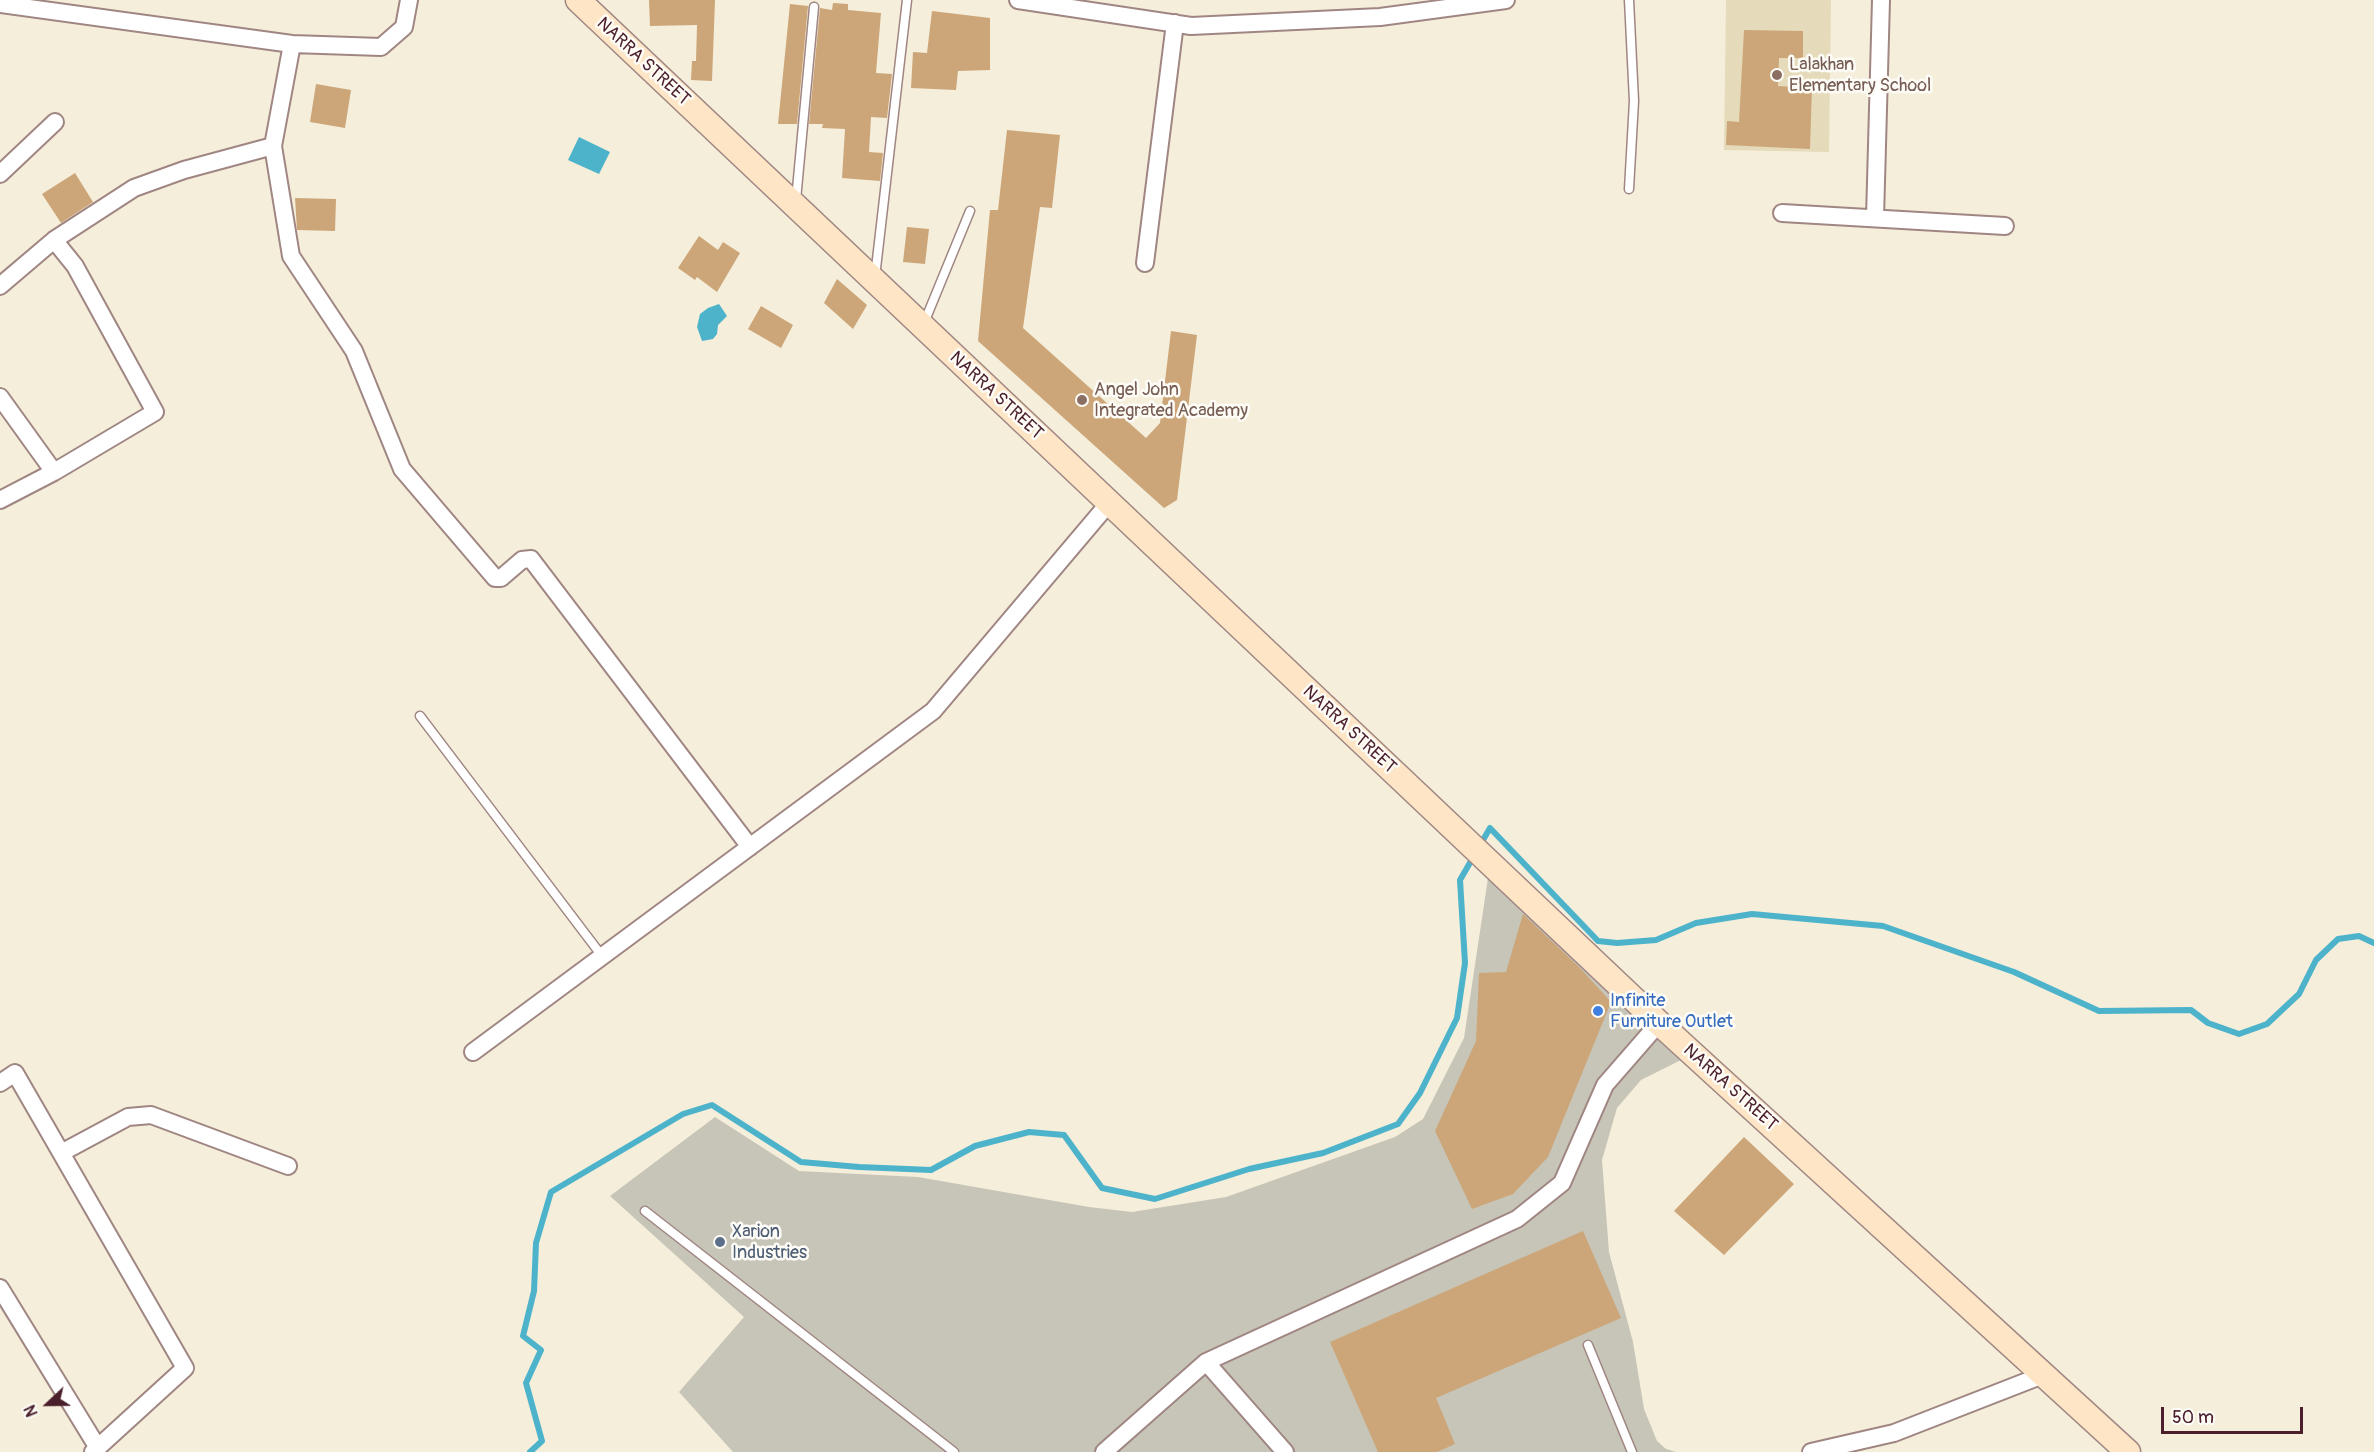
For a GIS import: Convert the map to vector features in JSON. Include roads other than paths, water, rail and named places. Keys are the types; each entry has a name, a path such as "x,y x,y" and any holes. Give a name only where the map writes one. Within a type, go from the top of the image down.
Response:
{"main road":[{"name":"NARRA STREET","path":"578,0 1659,1023 2128,1452"}],"street":[{"path":"0,4 292,44 381,47 404,27 409,0"},
{"path":"1018,0 1191,26 1380,17 1506,0"},
{"path":"1875,218 1881,0"},
{"path":"1144,263 1175,23"},
{"path":"292,44 273,147 291,256 354,351 402,470 495,578 501,578 522,560 531,559 750,847"},
{"path":"0,174 55,122"},
{"path":"0,286 54,240 134,188 184,170 273,147"},
{"path":"1782,213 2005,225"},
{"path":"0,500 54,472 155,412 75,266 54,240"},
{"path":"0,397 54,472"},
{"path":"472,1052 933,711 1109,503"},
{"path":"1104,1452 1206,1362 1517,1219 1562,1183 1605,1085 1659,1023"},
{"path":"0,1083 15,1073 185,1368 96,1450 0,1288"},
{"path":"61,1152 128,1117 151,1115 288,1166"},
{"path":"1206,1362 1285,1452"},
{"path":"1811,1452 1894,1433 2043,1375"}],"lane":[{"path":"875,281 907,0"},
{"path":"1629,0 1634,101 1629,189"},
{"path":"795,206 814,7"},
{"path":"923,326 970,211"},
{"path":"420,716 602,956"},
{"path":"645,1211 954,1452"},
{"path":"1588,1345 1632,1452"}],"water":[{"path":"579,137 610,152 599,174 568,160"},
{"path":"719,304 727,316 718,325 717,334 713,339 702,341 697,327 700,314"}],"waterway":[{"path":"1483,840 1490,828 1598,941 1617,943 1656,940 1696,923 1752,914 1883,926 2014,972 2099,1011 2191,1010 2208,1023 2239,1034 2267,1024 2299,994 2316,960 2338,939 2359,936 2374,943"},
{"path":"530,1452 542,1441 526,1383 541,1350 523,1336 534,1291 536,1243 551,1192 683,1114 712,1105 801,1162 859,1167 931,1170 975,1146 1029,1132 1064,1135 1102,1188 1155,1199 1249,1169 1323,1153 1398,1124 1420,1093 1457,1018 1465,963 1460,880 1471,861"}],"place":[{"name":"Lalakhan Elementary School","path":"1777,75"},
{"name":"Angel John Integrated Academy","path":"1082,400"},
{"name":"Infinite Furniture Outlet","path":"1598,1011"},
{"name":"Xarion Industries","path":"720,1242"}]}
